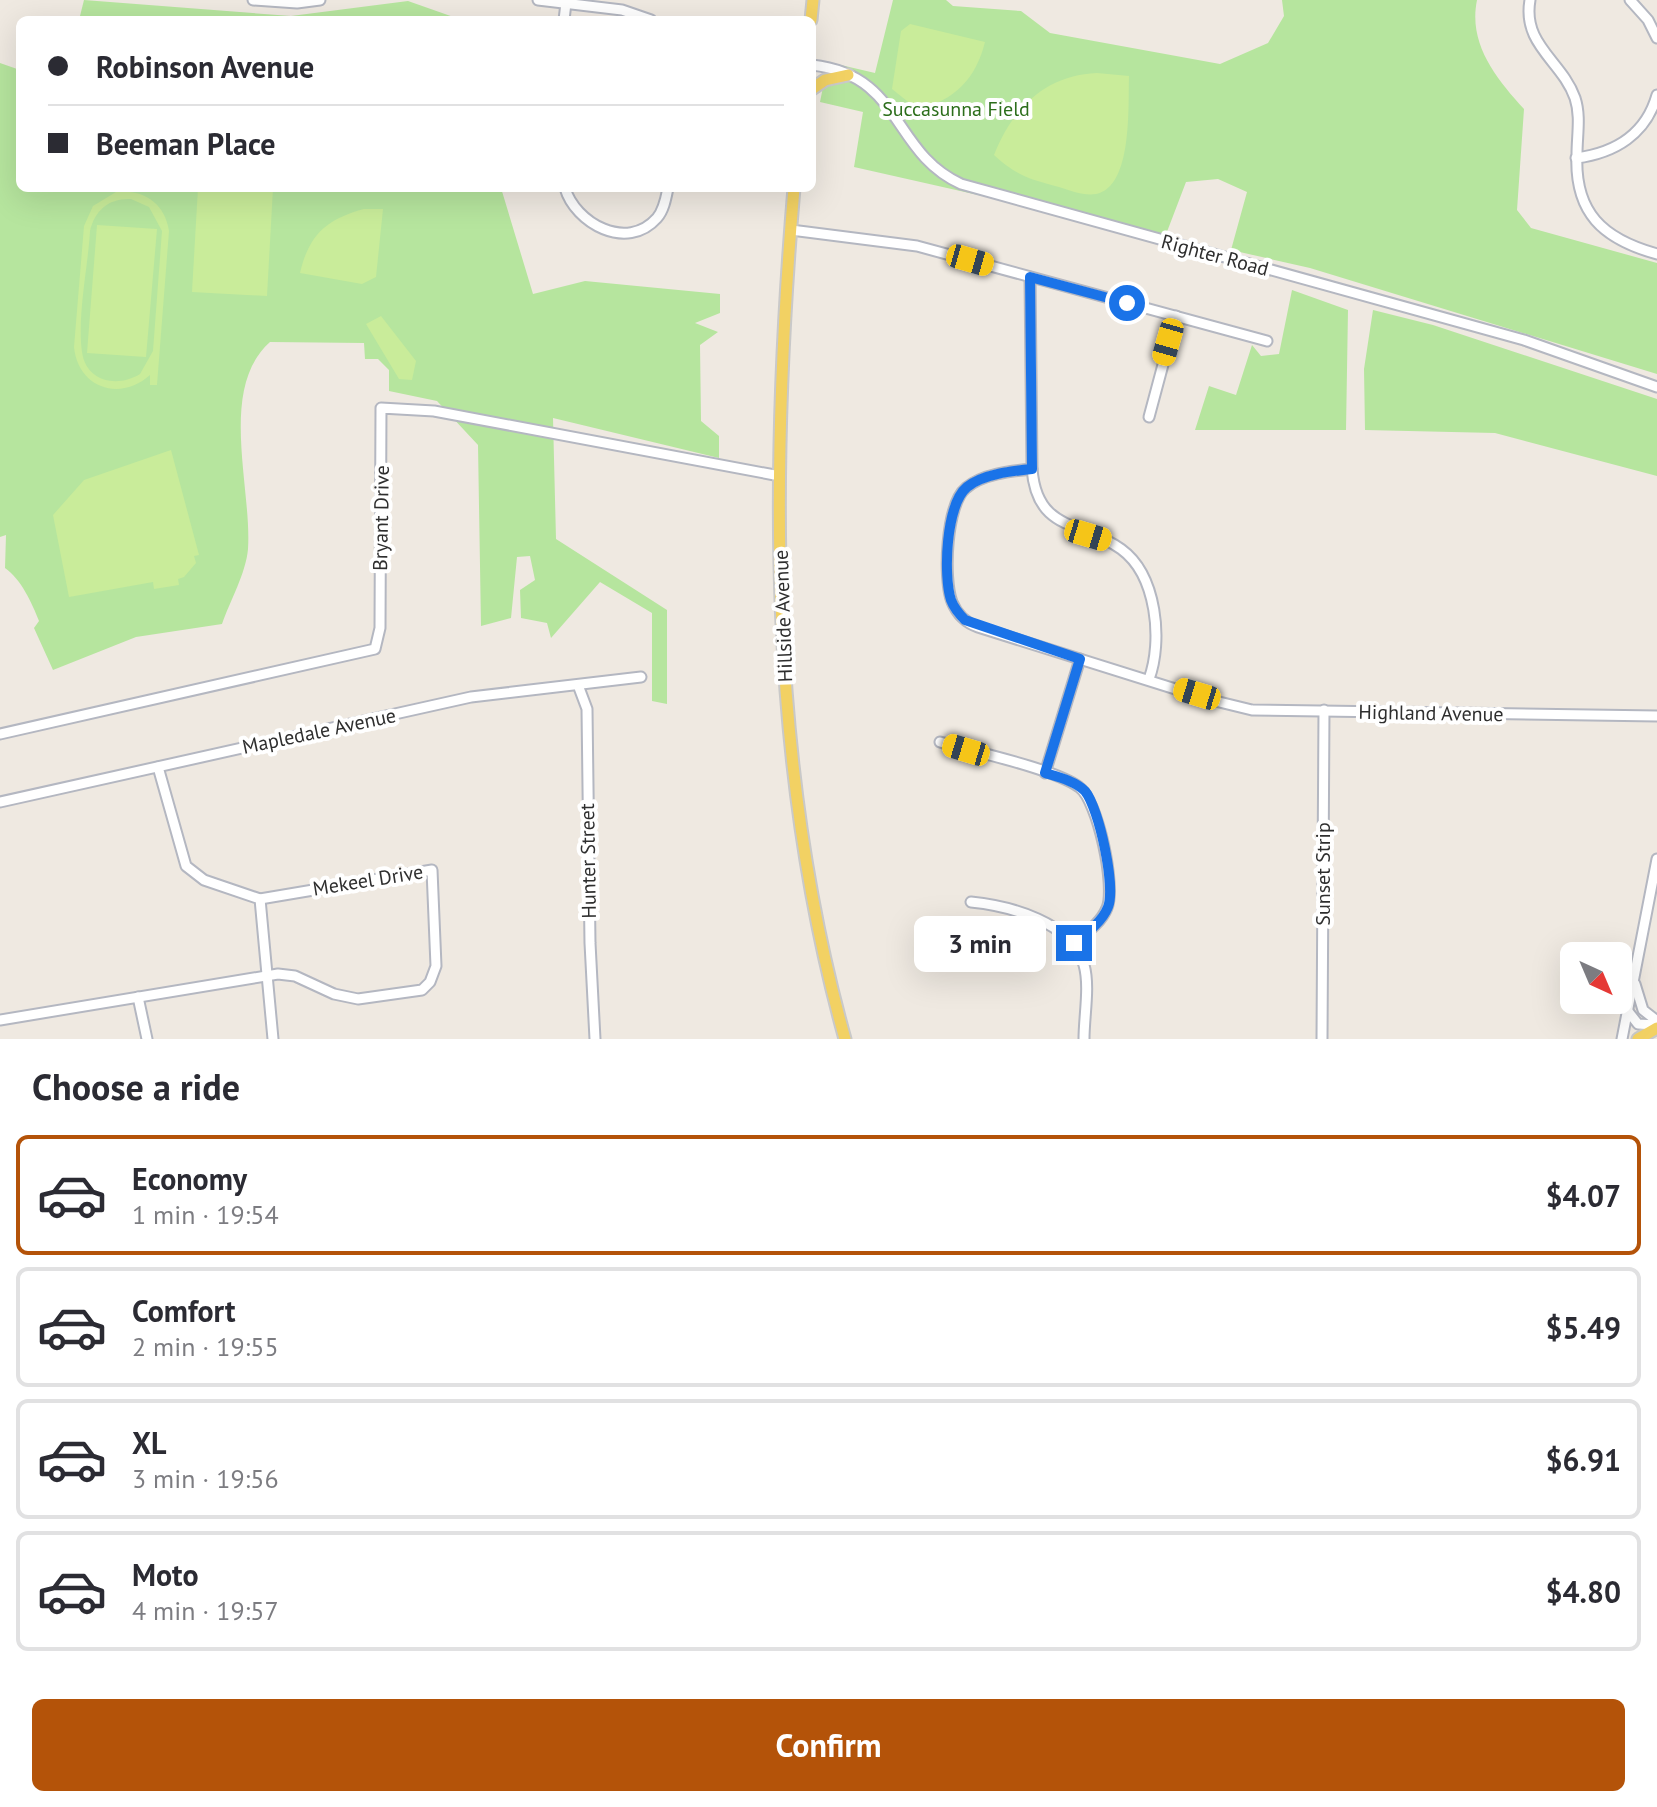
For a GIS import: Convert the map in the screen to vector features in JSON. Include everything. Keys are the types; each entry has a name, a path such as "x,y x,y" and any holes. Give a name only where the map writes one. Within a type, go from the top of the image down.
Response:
{"main road":[{"path":"816,86 825,80 848,75"},
{"name":"Hillside Avenue","path":"794,192 782,332 780,476 783,635 794,765 819,935 845,1039"},
{"path":"1638,1039 1657,1024"}],"street":[{"path":"253,0 297,3 320,0"},
{"path":"538,0 622,10 639,16"},
{"path":"1530,0 1528,12 1534,39 1574,96 1578,111 1576,158 1583,200 1600,227 1632,247 1657,254"},
{"path":"1630,0 1648,20 1657,38"},
{"path":"564,16 566,3"},
{"name":"Righter Road","path":"816,66 868,83 931,167 961,184 1516,337 1657,387"},
{"path":"1576,158 1594,156 1629,139 1647,121 1657,95"},
{"path":"567,192 573,209 595,227 629,231 644,228 657,218 667,192"},
{"path":"791,230 917,246 1267,341"},
{"path":"1030,277 1032,469 1039,498 1054,518 1068,527 1110,542 1138,567 1154,614 1157,636 1149,679"},
{"path":"1149,417 1176,316"},
{"name":"Bryant Drive","path":"0,734 375,649 380,628 381,408 434,411 780,476"},
{"name":"Highland Avenue","path":"1032,469 983,479 967,486 955,500 950,519 951,598 960,614 972,625 1246,709 1657,716"},
{"path":"1045,773 1080,659"},
{"name":"Mapledale Avenue","path":"0,802 471,697 641,677"},
{"name":"Hunter Street","path":"578,685 587,709 590,943 595,1039"},
{"name":"Sunset Strip","path":"1322,1039 1324,710"},
{"path":"940,742 1045,773 1077,785 1085,792 1111,883 1111,894 1103,917 1074,943"},
{"path":"158,767 186,866 204,880 260,899 273,1039"},
{"path":"1657,859 1635,984 1643,1010 1657,1024"},
{"name":"Mekeel Drive","path":"260,899 432,870 436,966 430,982 422,990 358,999 334,994 295,976 269,976"},
{"path":"971,902 995,905 1051,926 1074,943 1085,968 1084,1039"},
{"path":"0,1020 269,976"},
{"path":"1632,988 1635,984"},
{"path":"138,997 147,1039"},
{"path":"1622,1039 1626,1014"},
{"path":"1630,1014 1638,1024 1657,1024"}],"green space":[{"path":"84,0 291,16 80,16"},
{"name":"Succasunna Field","path":"893,0 946,0 953,6 1021,11 1050,33 1220,64 1268,43 1284,16 1282,0 1477,0 1475,16 1481,46 1494,72 1524,109 1517,210 1531,228 1657,263 1657,374 1310,268 1231,250 1247,192 1218,179 1186,182 1165,237 854,167 863,112 820,102 828,62 875,73"},
{"path":"408,1 451,16 291,16"},
{"path":"910,24 985,42 976,67 962,86 942,100 917,109 892,89 901,31"},
{"path":"0,63 16,69 16,192 502,192 533,294 585,281 720,294 720,313 695,323 718,332 700,345 701,421 719,436 719,458 553,418 556,539 667,610 667,704 652,701 652,613 600,582 551,638 547,623 521,618 520,590 535,580 530,556 517,557 511,618 481,626 478,445 437,401 389,391 389,370 378,359 365,359 364,343 270,342 254,362 245,385 241,411 247,558 222,624 136,637 53,670 34,628 39,621 33,607 21,585 5,568 6,535 0,537"},
{"path":"1097,73 1129,76 1126,143 1117,177 1108,188 1096,194 1073,192 1024,176 994,155 1010,123 1033,98 1062,80"},
{"path":"116,192 135,193 158,206 167,221 169,231 157,385 150,385 150,375 126,388 102,386 83,372 77,361 74,347 84,226 93,206","holes":["131,199 149,207 162,231 153,351 140,374 122,381 104,380 90,370 82,352 82,307 90,231 99,211 110,203"]},
{"path":"198,192 273,192 267,296 192,292"},
{"path":"364,209 383,209 376,277 362,284 300,273 314,238 322,230 340,218"},
{"path":"97,225 157,229 146,357 87,353"},
{"path":"1292,290 1348,310 1346,430 1195,430 1209,386 1236,395 1252,345 1261,356 1279,354"},
{"path":"1373,310 1433,325 1657,399 1657,476 1495,433 1365,430 1364,369"},
{"path":"381,316 416,361 412,380 399,379 366,324"},
{"path":"171,450 199,555 194,556 196,563 184,577 178,579 179,585 154,589 153,582 69,597 53,515 84,480"}],"route":[{"path":"1074,943 1103,917 1111,894 1094,812 1085,792 1077,785 1045,773 1080,659 972,625 965,620 949,592 950,519 955,500 967,486 1016,470 1032,469 1030,277 1127,303"}]}
